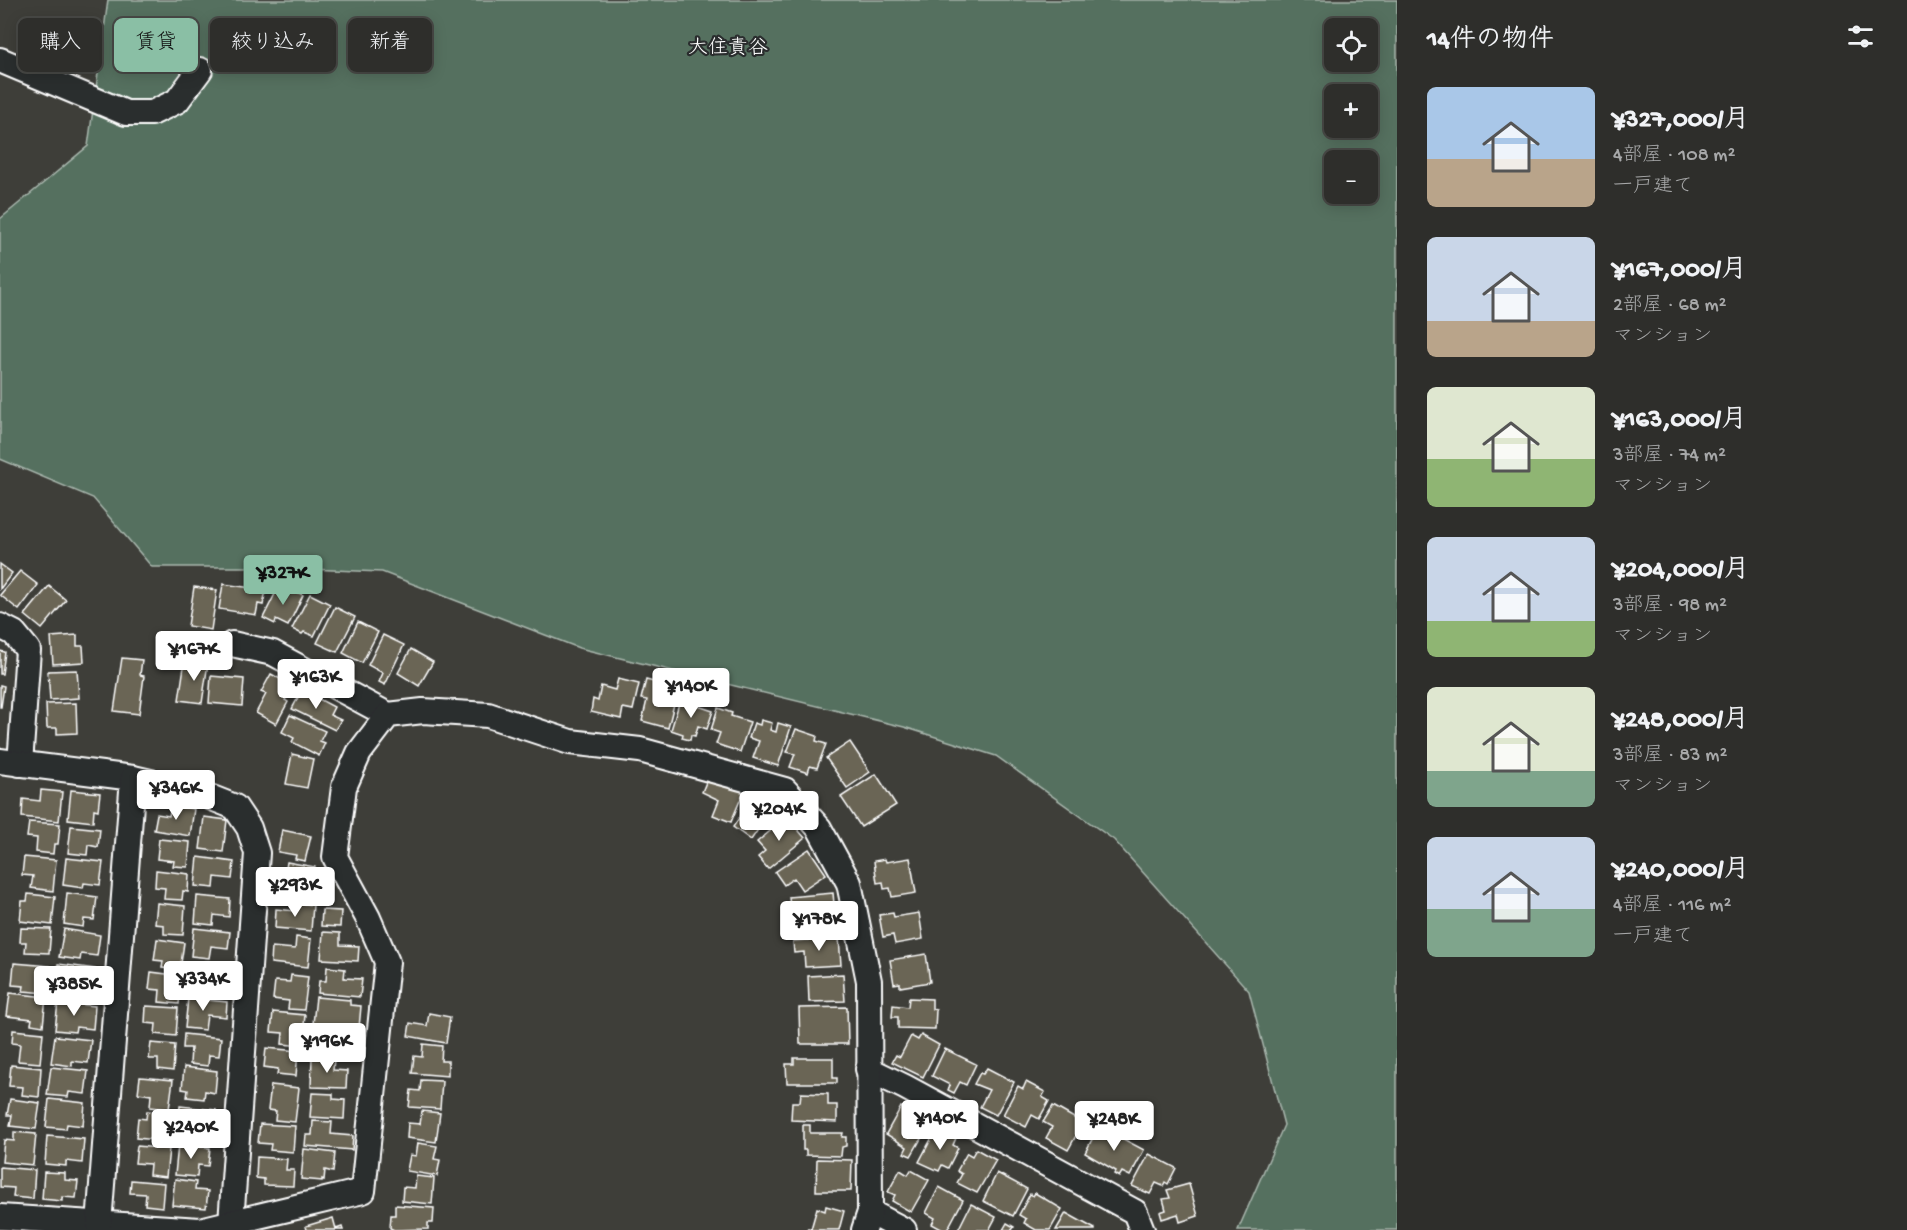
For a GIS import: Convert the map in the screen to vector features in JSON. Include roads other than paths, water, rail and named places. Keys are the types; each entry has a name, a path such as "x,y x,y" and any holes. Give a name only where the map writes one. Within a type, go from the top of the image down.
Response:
{"street":[{"path":"0,60 126,113 152,113 177,101 200,70"},
{"path":"0,626 14,633 28,650 5,764 133,778 202,794 236,807 249,828 256,853 231,1223"},
{"path":"232,644 273,653 388,715 423,711 488,715 570,742 640,750 785,790 819,828 849,883 868,981 867,1221 904,1230"},
{"path":"0,1217 201,1230 363,1191 387,962 368,918 336,857 344,787 359,753 388,715"},
{"path":"99,1224 133,778"},
{"path":"868,1069 1135,1212 1142,1230"}],"district":[{"name":"大住責谷","path":"728,49"}]}
